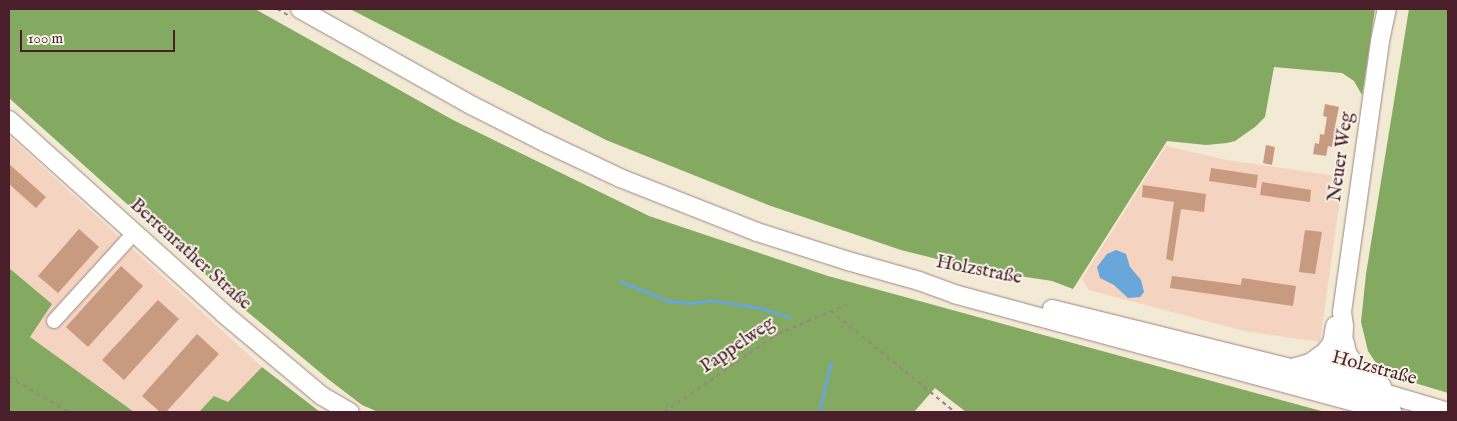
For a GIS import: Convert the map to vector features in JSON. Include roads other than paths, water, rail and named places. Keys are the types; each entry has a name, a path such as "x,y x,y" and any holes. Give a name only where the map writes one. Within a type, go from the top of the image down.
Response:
{"main road":[{"path":"300,9 473,106 620,178 756,232 919,281"},
{"name":"Neuer Weg","path":"1330,384 1338,341 1380,41 1387,9"},
{"name":"Berrenrather Straße","path":"9,120 278,360 322,396 350,412"},
{"name":"Holzstraße","path":"919,281 953,285 1289,369 1330,384 1392,412"},
{"name":"Holzstraße","path":"919,281 954,294 1238,370 1404,398 1448,412"},
{"path":"1289,369 1310,363 1338,341 1358,370 1373,381 1404,398"}],"lane":[{"path":"54,321 134,233"}],"water":[{"path":"1116,250 1126,254 1130,267 1141,280 1144,292 1140,297 1128,298 1114,285 1100,278 1097,267 1107,254"}],"waterway":[{"path":"620,281 669,301 692,303 710,300 760,308 790,317"},
{"path":"822,412 820,408 831,362"}]}
